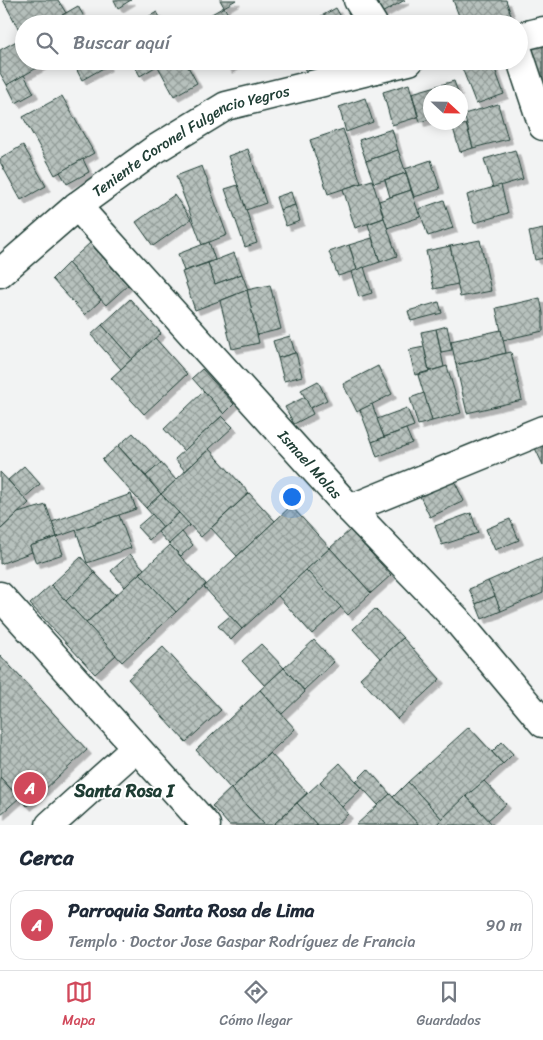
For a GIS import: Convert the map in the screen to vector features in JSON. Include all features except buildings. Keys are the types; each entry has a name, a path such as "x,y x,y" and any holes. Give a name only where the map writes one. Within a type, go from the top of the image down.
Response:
{"street":[{"path":"358,0 367,15"},
{"path":"528,35 543,31"},
{"name":"Teniente Coronel Fulgencio Yegros","path":"0,273 77,206 154,150 226,106 370,70"},
{"path":"524,70 543,126"},
{"name":"Ismael Molas","path":"77,206 350,509 456,619 543,723"},
{"path":"350,509 543,430"},
{"path":"0,596 206,825"},
{"path":"50,825 136,748"}],"place":[{"name":"Parroquia Santa Rosa de Lima","path":"30,788"}],"district":[{"name":"Santa Rosa I","path":"124,791"}]}
